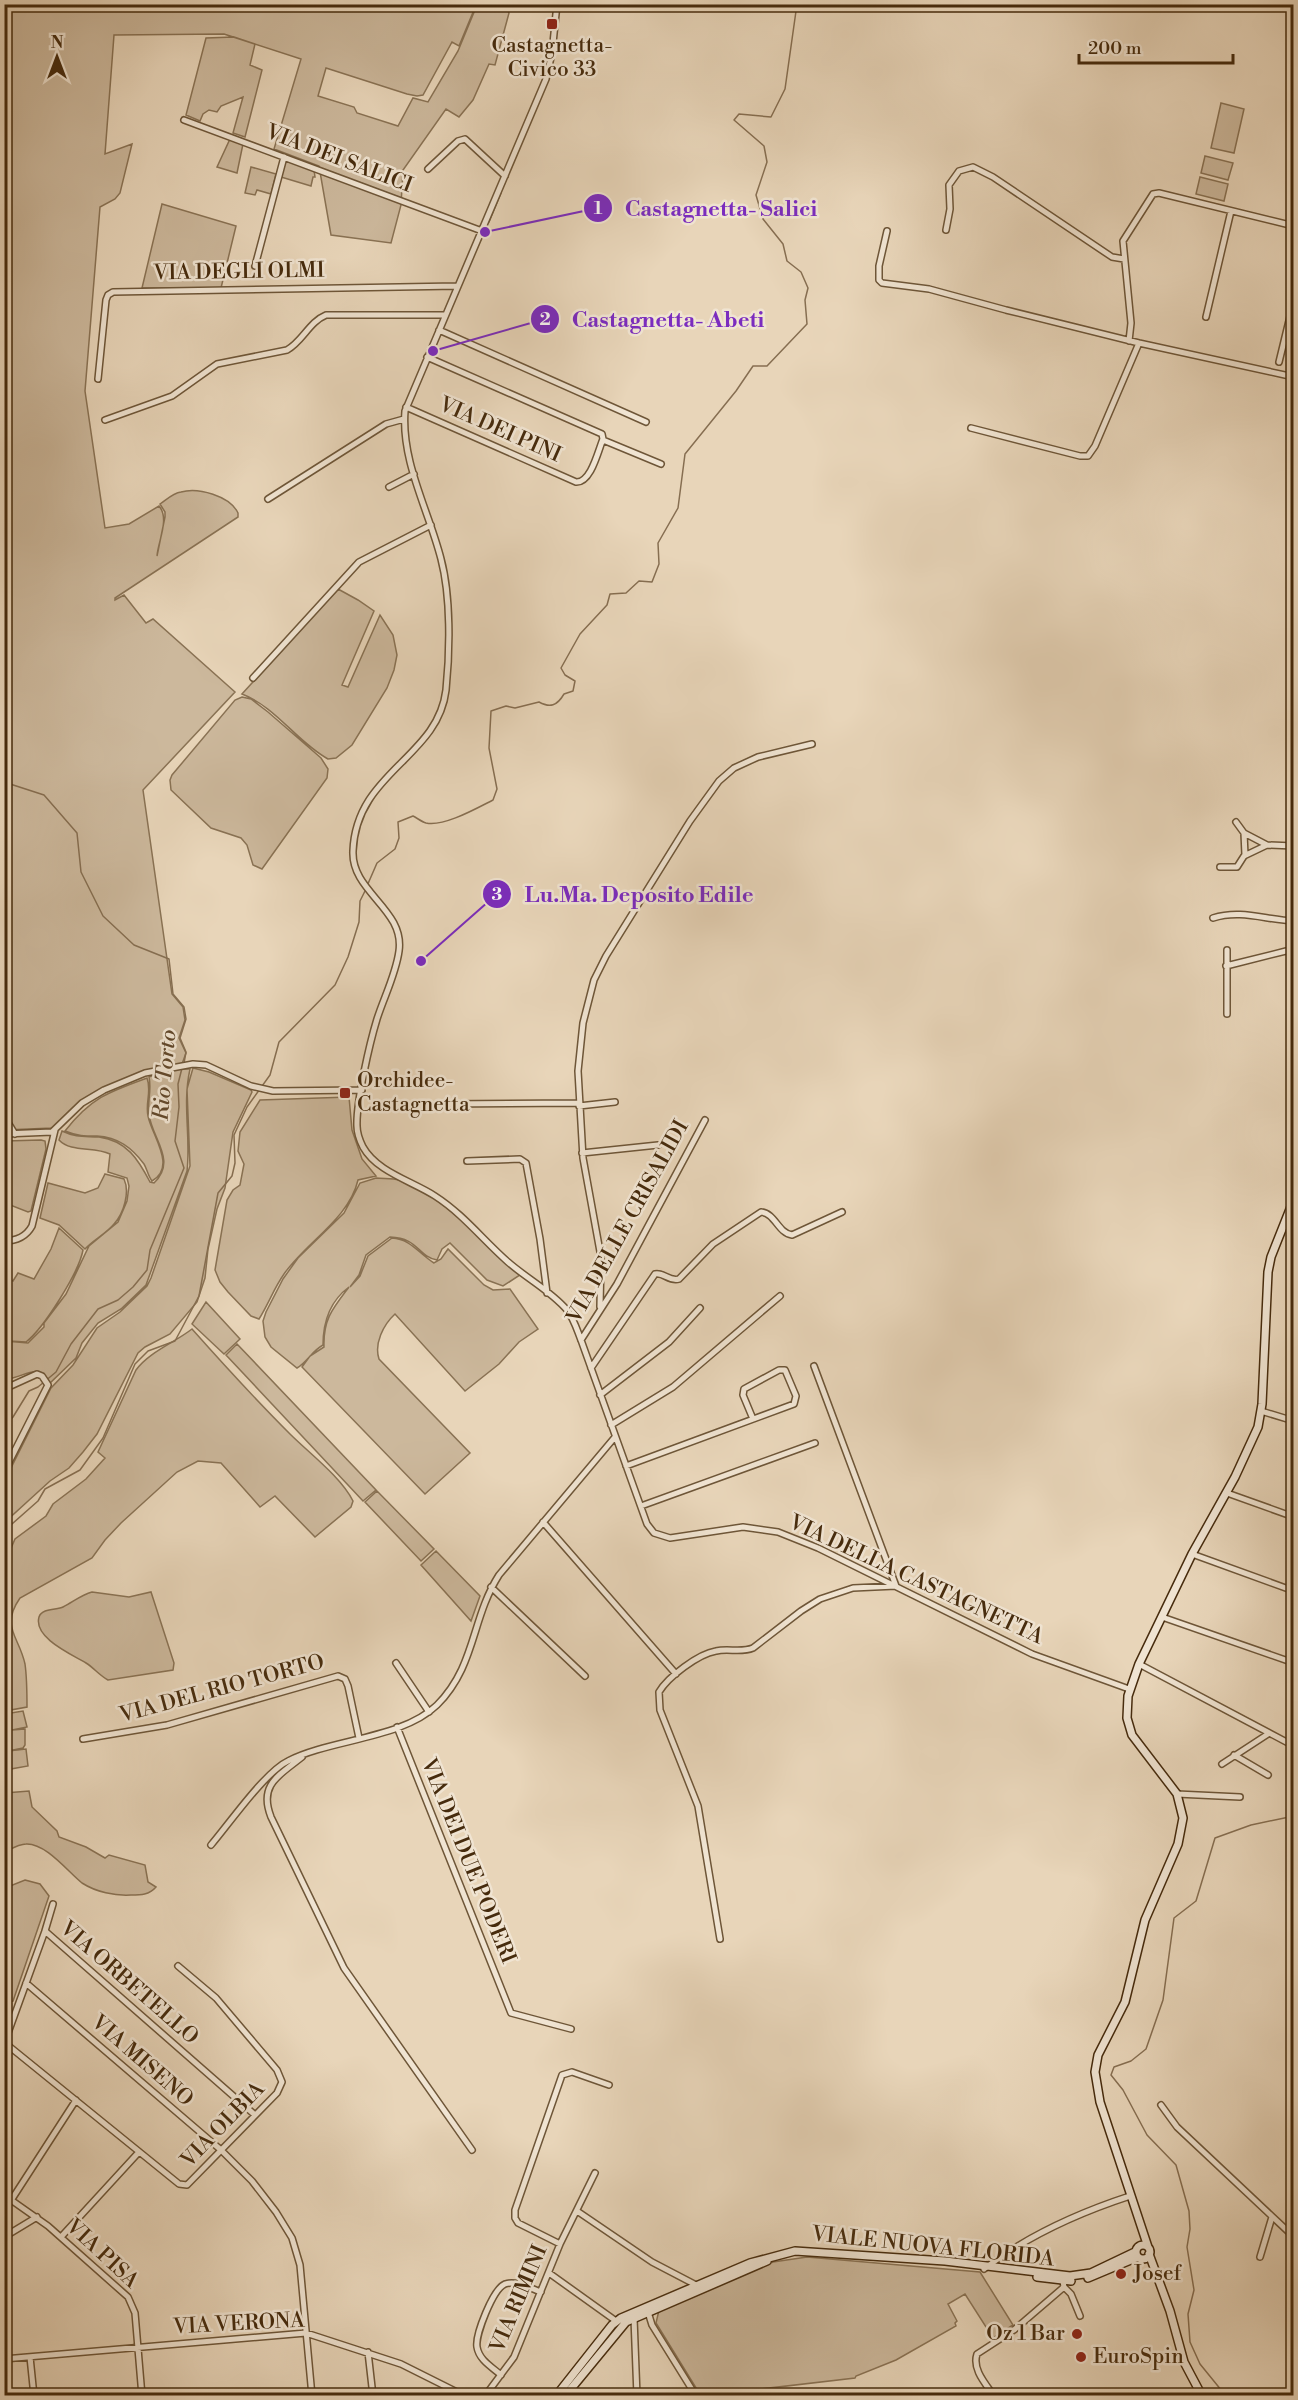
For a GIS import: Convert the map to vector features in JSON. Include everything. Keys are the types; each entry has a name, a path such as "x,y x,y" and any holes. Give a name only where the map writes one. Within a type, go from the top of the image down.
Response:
{"main road":[{"path":"1202,2396 1184,2362 1170,2311 1099,2099 1095,2077 1098,2055 1125,2002 1145,1920 1180,1840 1183,1818 1177,1794 1131,1732 1127,1710 1130,1689 1139,1664 1192,1554 1227,1493 1255,1436 1262,1411 1268,1272 1293,1200"},
{"path":"1133,2206 1139,2234 1138,2254 1155,2270"},
{"path":"1138,2254 1144,2245 1149,2250"},
{"name":"VIALE NUOVA FLORIDA","path":"564,2396 620,2328 634,2318 764,2258 798,2250 1078,2276 1138,2254"},
{"path":"1138,2254 1149,2250"},
{"name":"VIALE NUOVA FLORIDA","path":"986,2267 1064,2284 1091,2277 1138,2254"},
{"name":"VIALE NUOVA FLORIDA","path":"556,2396 616,2321 626,2314 700,2287"}],"street":[{"name":"VIA DELLA CASTAGNETTA","path":"557,4 552,53 547,75 406,407 405,441 442,564 447,600 447,677 444,702 437,721 430,732 390,772 363,807 356,829 354,866 363,884 395,924 400,949 376,1024 362,1090 357,1129 370,1156 383,1167 451,1207 509,1263 568,1312 581,1340 648,1527 661,1536 679,1538 737,1528 764,1529 804,1542 1032,1654 1130,1689"},
{"name":"VIA DEI SALICI","path":"184,120 482,231"},
{"path":"428,169 458,141 465,139 505,176"},
{"path":"255,266 284,157"},
{"path":"946,230 950,213 949,185 959,171 973,167 995,178 1112,257 1124,259"},
{"path":"1130,341 1131,316 1124,259 1125,237 1152,195 1156,193 1293,226"},
{"path":"1206,317 1231,211"},
{"path":"888,231 878,272 882,283 929,289 1130,341 1293,377"},
{"name":"VIA DEGLI OLMI","path":"98,379 106,300 113,292 458,286"},
{"path":"1279,362 1293,300"},
{"path":"105,420 172,396 217,364 287,350 324,316 337,314 445,315"},
{"path":"439,330 646,422"},
{"path":"971,428 1080,456 1088,456 1095,446 1139,343"},
{"path":"427,357 601,434 603,440 661,464"},
{"name":"VIA DEI PINI","path":"406,407 574,481 582,482 587,477 603,440"},
{"path":"268,499 386,424 404,419"},
{"path":"388,487 414,474"},
{"path":"253,678 360,561 431,525"},
{"path":"600,1307 601,1257 582,1153 579,1105 580,1046 585,1013 596,977 606,956 690,821 716,784 732,770 765,754 812,744"},
{"path":"1236,822 1244,833 1267,845 1293,846"},
{"path":"1244,833 1245,855"},
{"path":"1220,867 1237,867 1245,855 1267,845"},
{"path":"1213,918 1229,913 1241,913 1293,921"},
{"path":"1226,966 1293,948"},
{"path":"1227,950 1227,1014"},
{"path":"4,1241 21,1238 31,1228 55,1130 76,1108 95,1095 145,1073 187,1065 208,1066 257,1088 270,1091 362,1090"},
{"path":"443,1104 579,1105 615,1102"},
{"path":"4,1116 15,1134"},
{"name":"VIA DELLE CRISALIDI","path":"581,1340 621,1277 705,1120"},
{"path":"4,1134 55,1130"},
{"path":"582,1153 658,1144"},
{"path":"467,1161 520,1160 526,1163 547,1293"},
{"path":"591,1368 655,1275 660,1274 672,1280 678,1279 713,1244 761,1212 768,1213 784,1232 790,1235 798,1234 842,1212"},
{"path":"611,1425 673,1387 780,1296"},
{"path":"600,1395 669,1342 700,1308"},
{"path":"720,1939 698,1806 658,1702 660,1690 676,1674 712,1652 753,1648 805,1608 831,1594 858,1587 892,1588 896,1586 814,1366"},
{"path":"626,1466 753,1419 796,1401 796,1395 785,1370 779,1370 744,1389 743,1394 753,1419"},
{"path":"4,1472 48,1384 42,1376 34,1374 5,1387"},
{"path":"1262,1411 1293,1421"},
{"path":"211,1845 272,1772 286,1762 305,1754 397,1727 429,1712 448,1693 462,1674 491,1587 501,1571 615,1437"},
{"path":"641,1506 815,1443"},
{"path":"1227,1493 1293,1517"},
{"path":"543,1522 676,1674"},
{"path":"1192,1554 1293,1591"},
{"path":"491,1587 585,1676"},
{"path":"1161,1617 1293,1663"},
{"path":"396,1663 429,1712"},
{"path":"1139,1664 1293,1746"},
{"name":"VIA DEL RIO TORTO","path":"83,1739 167,1725 338,1676 345,1678 348,1686 359,1738"},
{"name":"VIA DEI DUE PODERI","path":"397,1727 508,2008 511,2013 570,2029"},
{"path":"1222,1764 1268,1734"},
{"path":"305,1754 268,1787 266,1799 270,1815 344,1968 472,2150"},
{"path":"1234,1755 1268,1775"},
{"path":"1177,1794 1240,1797"},
{"path":"45,1931 53,1904"},
{"name":"VIA ORBETELLO","path":"5,2044 45,1931 255,2115"},
{"name":"VIA OLBIA","path":"5,2044 139,2152 184,2186 190,2184 279,2091 282,2084 280,2076 216,1998 178,1966"},
{"name":"VIA MISENO","path":"26,1983 221,2150 268,2201 292,2238 302,2272 312,2396"},
{"path":"560,2244 518,2223 515,2212 562,2075 572,2072 609,2085"},
{"path":"12,2199 76,2100"},
{"path":"1161,2105 1175,2125 1293,2237"},
{"path":"61,2237 139,2152"},
{"name":"VIA RIMINI","path":"484,2396 514,2357 560,2244 595,2173"},
{"name":"VIA PISA","path":"4,2195 37,2217 128,2297 134,2312 142,2396"},
{"path":"986,2267 1073,2217 1130,2196"},
{"path":"577,2211 656,2264 700,2287"},
{"path":"4,2237 37,2217"},
{"path":"1260,2257 1272,2217"},
{"path":"549,2273 616,2321"},
{"path":"501,2375 484,2360 477,2346 479,2329 495,2295 502,2286 510,2283 541,2292"},
{"path":"994,2396 977,2369 975,2362 977,2354 1018,2327 1064,2284 1080,2316"},
{"path":"648,2312 652,2325 696,2396"},
{"path":"634,2318 637,2396"},
{"name":"VIA VERONA","path":"4,2359 306,2333 368,2352 419,2372 465,2396"},
{"path":"368,2352 373,2396"},
{"path":"30,2356 34,2396"}],"shaded area":[{"path":"4,5 476,5 459,46 452,42 423,95 407,94 326,68 318,96 354,107 357,113 398,126 413,98 428,102 458,51 477,5 505,5 509,13 495,65 489,64 473,100 459,117 446,109 403,170 401,205 391,243 331,235 319,166 274,149 301,59 224,34 114,35 105,154 132,144 120,193 115,199 100,207 85,391 105,528 129,524 159,506 162,511 163,527 165,512 160,504 175,494 188,491 213,494 228,502 238,513 238,517 115,600 124,595 146,623 153,619 235,692 143,790 172,994 183,1007 185,1020 179,1038 186,1053 182,1064 102,1088 81,1102 52,1128 5,1130"},
{"path":"234,37 255,44 250,65 262,70 245,137 233,133 243,97 221,106 217,112 209,110 203,114 200,121 186,115 206,38"},
{"path":"1221,103 1244,109 1234,153 1211,148"},
{"path":"230,139 243,144 237,173 217,167"},
{"path":"1205,156 1233,163 1228,180 1201,173"},
{"path":"286,159 314,170 315,177 313,177 311,186 281,177"},
{"path":"251,167 276,174 271,194 257,190 255,195 245,193"},
{"path":"1200,177 1228,184 1224,201 1196,194"},
{"path":"162,204 236,226 221,288 142,288"},
{"path":"338,589 374,611 342,685 348,687 380,615 393,635 397,655 387,688 352,745 336,758 328,759 306,744 265,707 242,694"},
{"path":"242,697 251,699 268,712 321,758 328,769 327,778 262,869 253,865 247,845 241,838 211,828 171,790 172,775 235,700"},
{"path":"193,1068 209,1072 252,1092 233,1132 225,1188 217,1209 208,1249 205,1278 197,1302 170,1334 138,1353 97,1434 83,1452 69,1468 50,1481 5,1522 5,1480 51,1388 73,1365 97,1328 120,1312 147,1286 151,1278 190,1166 187,1089"},
{"path":"178,1069 190,1069 187,1095 187,1171 146,1285 121,1309 98,1323 82,1343 76,1358 50,1383 45,1376 35,1372 5,1379 5,1341 28,1343 44,1327 44,1323 66,1294 89,1246 118,1222 127,1201 129,1186 127,1178 108,1172 110,1154 70,1147 59,1140 62,1131 76,1136 99,1137 117,1142 130,1152 150,1182 154,1183 161,1175 164,1158 149,1115 149,1077"},
{"path":"147,1078 148,1116 163,1160 159,1175 152,1181 144,1164 124,1144 105,1137 65,1131 83,1111 101,1097"},
{"path":"349,1097 352,1130 362,1159 376,1176 358,1180 346,1207 293,1262 277,1285 259,1319 251,1316 220,1282 215,1270 227,1200 233,1190 240,1185 244,1164 238,1151 240,1132 260,1100"},
{"path":"5,1141 45,1141 46,1149 31,1211 28,1212 5,1203"},
{"path":"105,1174 124,1179 125,1202 114,1224 85,1249 59,1225 40,1218 48,1183 85,1193 98,1188"},
{"path":"376,1178 399,1180 430,1195 462,1221 520,1275 503,1286 487,1280 450,1243 442,1249 437,1260 425,1255 407,1240 390,1237 366,1255 359,1275 350,1287 360,1276 368,1256 392,1238 410,1244 434,1263 441,1259 448,1249 484,1285 493,1290 510,1289 538,1329 519,1342 499,1364 465,1391 395,1314 387,1324 379,1341 379,1359 470,1453 425,1494 302,1367 310,1356 297,1368 271,1347 265,1337 263,1321 266,1312 283,1279 298,1258 344,1213 360,1183","holes":["349,1287 327,1321 324,1347 310,1356 323,1345 324,1328 332,1305"]},
{"path":"59,1228 83,1250 75,1272 51,1313 33,1335 26,1342 9,1341 5,1338 5,1277 13,1281 18,1273 34,1279 51,1249"},
{"path":"206,1302 240,1339 224,1354 192,1324"},
{"path":"192,1329 290,1434 341,1483 353,1501 351,1507 315,1537 275,1496 260,1507 221,1463 198,1461 177,1472 121,1523 92,1558 20,1598 14,1608 11,1624 25,1664 27,1707 5,1711 5,1562 15,1539 46,1516 53,1504 86,1479 105,1458 98,1452 136,1370 155,1353"},
{"path":"237,1344 376,1490 363,1501 226,1355"},
{"path":"377,1491 434,1549 421,1561 365,1502"},
{"path":"436,1551 480,1596 471,1621 421,1565"},
{"path":"92,1592 129,1597 151,1592 174,1663 173,1670 108,1680 48,1639 39,1625 41,1614 63,1607"},
{"path":"23,1711 27,1727 12,1730 25,1729 25,1745 23,1748 8,1751 26,1749 28,1766 5,1770 5,1714"},
{"path":"29,1791 32,1807 57,1831 59,1837 86,1847 105,1858 109,1855 145,1865 148,1882 156,1887 151,1892 141,1895 106,1893 82,1883 49,1853 34,1845 21,1845 5,1852 5,1793"},
{"path":"25,1880 40,1884 49,1896 13,2001 5,2003 5,1888"},
{"path":"807,2257 980,2272 1013,2325 993,2338 965,2294 948,2304 957,2321 956,2326 896,2360 855,2378 701,2396 656,2323 659,2310 773,2262"}],"waterway":[{"path":"367,886 377,863 395,849 399,838 398,822 413,816 426,823 442,822 493,800 497,789 489,748 491,711 506,706 515,708 539,702 553,705 564,694 573,691 575,681 565,675 561,668 580,634 607,605 610,594 626,593 639,581 652,582 659,564 658,543 678,508 685,454 736,391 753,366 767,366 807,324 805,300 808,288 801,272 787,261 783,244 763,219 756,195 767,162 764,146 734,120 739,114 771,117 785,89 797,4"},
{"path":"489,222 501,193"},
{"path":"481,240 487,226"},
{"path":"477,248 479,244"},
{"name":"Rio Torto","path":"4,782 44,795 77,833 81,872 103,916 134,945 169,959 173,994 184,1007 186,1019 180,1038 186,1052 184,1063"},
{"path":"4,1531 38,1501 45,1489 80,1470 103,1438 135,1364 148,1351 175,1341 199,1296 218,1193 232,1176 235,1163 234,1135 247,1107 270,1075 279,1042 335,985 348,957 359,922 360,901 365,891"},
{"name":"Rio Torto","path":"4,1427 29,1391 38,1387 56,1372 71,1344 98,1309 118,1300 147,1270 150,1250 184,1168 175,1141 179,1107 178,1084 182,1068"},
{"path":"1226,2396 1200,2364 1190,2342 1188,2314 1194,2290 1187,2247 1190,2229 1189,2211 1176,2165 1147,2135 1123,2090 1111,2075 1114,2067 1131,2061 1146,2049 1163,2000 1174,1918 1196,1901 1215,1838 1251,1825 1294,1816"}],"place":[{"name":"Castagnetta- Civico 33","path":"552,24"},
{"name":"Castagnetta- Salici","path":"485,232"},
{"name":"Castagnetta- Abeti","path":"433,351"},
{"name":"Lu.Ma. Deposito Edile","path":"421,961"},
{"name":"Orchidee- Castagnetta","path":"345,1093"},
{"name":"Josef","path":"1121,2274"},
{"name":"Oz 1 Bar","path":"1077,2334"},
{"name":"EuroSpin","path":"1081,2357"}]}
